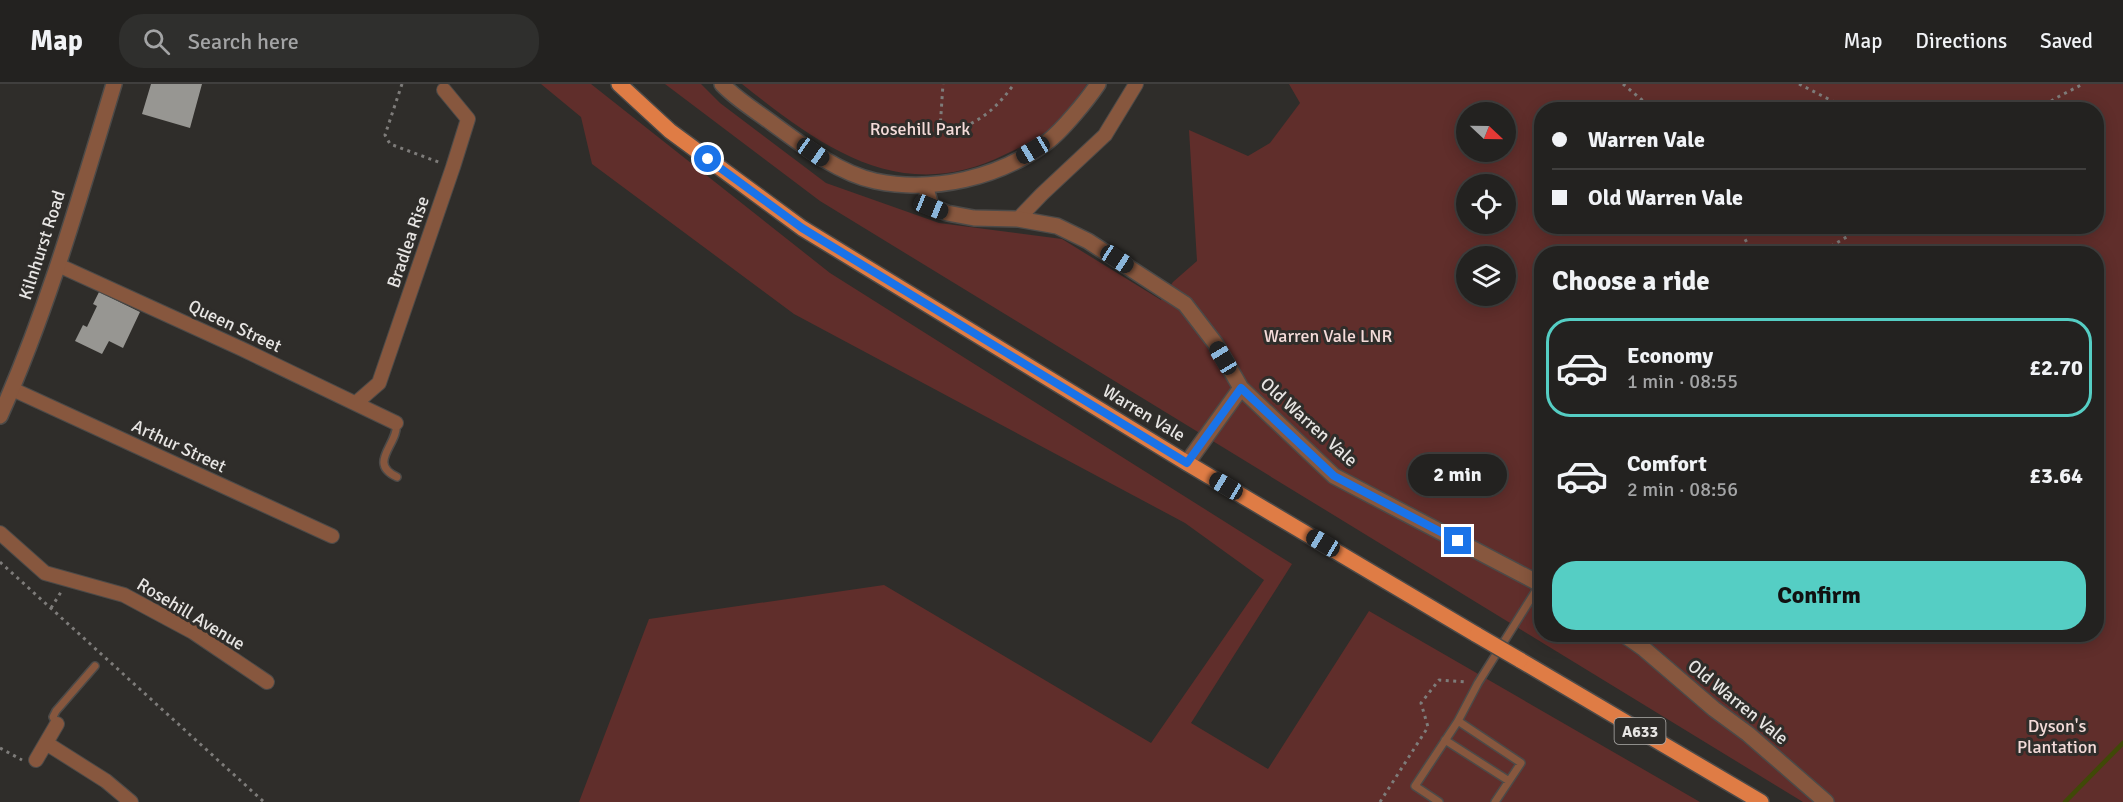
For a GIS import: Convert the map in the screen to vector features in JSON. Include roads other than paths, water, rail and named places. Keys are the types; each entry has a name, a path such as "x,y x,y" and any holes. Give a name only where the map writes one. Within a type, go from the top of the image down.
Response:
{"main road":[{"name":"Warren Vale","path":"619,84 670,131 802,228 1187,463 1761,802"}],"street":[{"name":"Kilnhurst Road","path":"0,416 58,266 114,84"},
{"path":"722,84 829,163 874,181 925,185 956,182 987,174 1018,159 1048,141 1091,95 1098,84"},
{"path":"1018,219 1105,135 1136,84"},
{"name":"Bradlea Rise","path":"356,403 379,383 468,120 444,90"},
{"name":"Old Warren Vale","path":"925,185 931,207 947,213 974,218 1018,219 1057,226 1089,241 1185,304 1215,343 1241,388 1334,476 1534,581"},
{"name":"Queen Street","path":"58,266 396,423"},
{"name":"Old Warren Vale","path":"1187,463 1241,388"},
{"name":"Arthur Street","path":"12,389 332,536"},
{"name":"Rosehill Avenue","path":"0,533 45,573 124,595 194,632 267,682"},
{"name":"Old Warren Vale","path":"1634,642 1714,709 1748,734 1826,802"},
{"path":"36,760 57,724"},
{"path":"46,742 106,781 131,802"}],"lane":[{"path":"396,423 397,430 384,459 384,465 389,473 397,477"},
{"path":"1439,802 1415,786 1458,721 1478,683 1534,596"},
{"path":"57,724 53,717 56,711 95,666"},
{"path":"1458,721 1521,762 1495,802"},
{"path":"1445,740 1509,782"}],"waterway":[{"path":"2065,802 2123,743"}],"park label":[{"name":"Rosehill Park","path":"920,129"},
{"name":"Warren Vale LNR","path":"1328,336"},
{"name":"Dyson's Plantation","path":"2057,736"}]}
